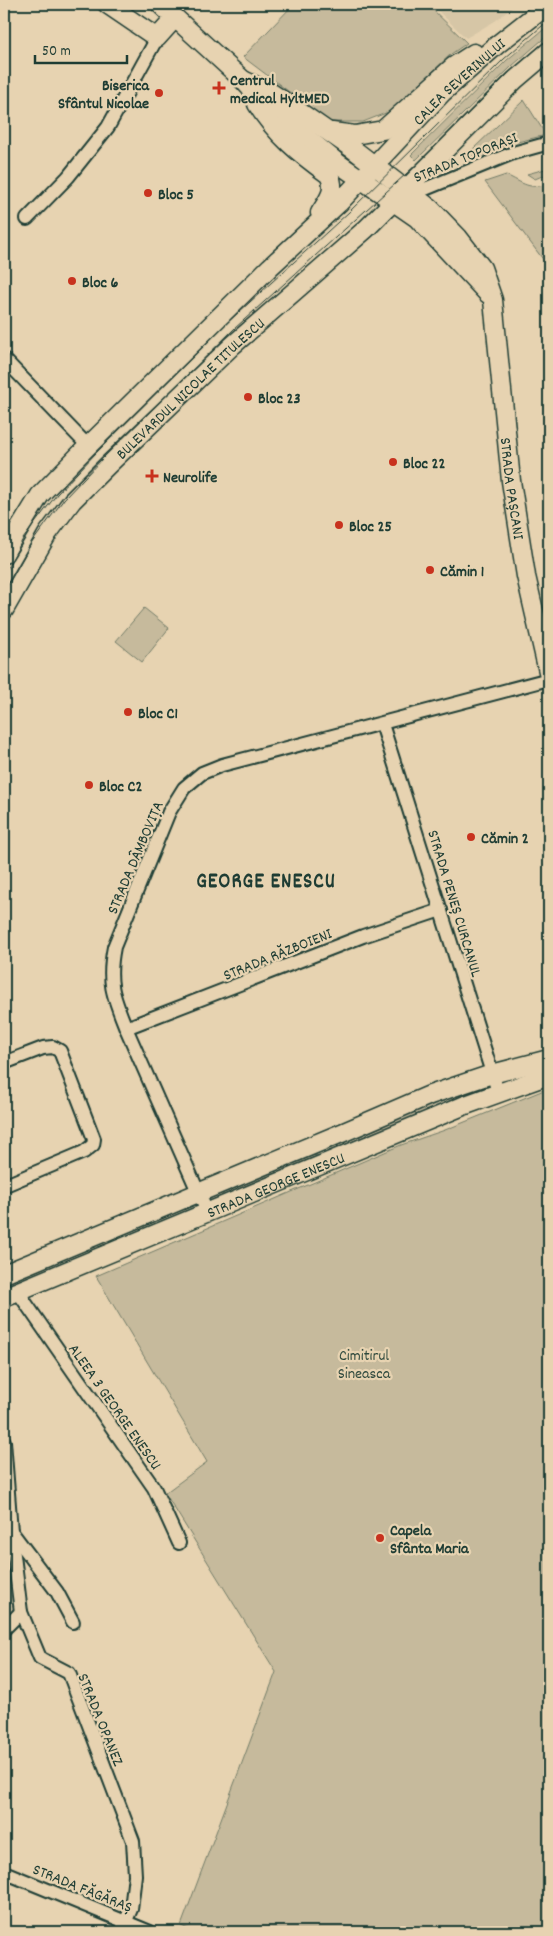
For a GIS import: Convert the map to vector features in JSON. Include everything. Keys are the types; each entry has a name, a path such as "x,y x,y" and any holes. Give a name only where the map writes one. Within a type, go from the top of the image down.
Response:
{"main road":[{"path":"107,4 158,38 175,18"},
{"path":"160,4 243,80 263,102 325,153 362,178 404,195"},
{"name":"CALEA SEVERINULUI","path":"374,165 442,93 498,44 549,4"},
{"path":"326,132 355,136 383,130 454,66 474,53 498,44"},
{"path":"404,195 515,80 549,51"},
{"path":"243,80 270,92 374,165 404,195"},
{"path":"243,80 266,119 282,139 329,176 332,182 331,194 307,232"},
{"name":"BULEVARDUL NICOLAE TITULESCU","path":"4,554 40,495 307,232 340,203 374,165"},
{"name":"BULEVARDUL NICOLAE TITULESCU","path":"4,610 48,533 78,495 220,356 404,195"},
{"name":"STRADA PAȘCANI","path":"404,195 431,209 474,255 482,268 493,300 511,481 526,576 549,676"},
{"name":"STRADA GEORGE ENESCU","path":"4,1274 430,1095 492,1074 549,1059"},
{"name":"STRADA GEORGE ENESCU","path":"11,1295 498,1092 549,1074"}],"street":[{"path":"27,219 68,177 108,127 158,38"},
{"name":"STRADA TOPORAȘI","path":"404,195 514,153 549,143"},
{"path":"4,360 88,446"},
{"name":"STRADA DÂMBOVIȚA","path":"207,1212 126,1028 114,999 110,982 110,965 114,947 169,812 184,788 202,773 222,766 549,679"},
{"name":"STRADA PENEȘ CURCANUL","path":"382,724 498,1092"},
{"name":"STRADA RĂZBOIENI","path":"126,1028 362,936 441,910"},
{"path":"4,1063 43,1048 53,1047 60,1051 94,1139 93,1145 84,1152 8,1184"},
{"name":"ALEEA 3 GEORGE ENESCU","path":"11,1295 154,1488 179,1543"},
{"name":"STRADA OPANEZ","path":"4,1441 11,1531 21,1612 40,1658 69,1673 133,1841 135,1875 131,1909 124,1927"},
{"path":"11,1531 57,1592 73,1622"},
{"path":"4,1628 21,1612"},
{"name":"STRADA FĂGĂRAȘ","path":"4,1872 124,1927 150,1932"}],"shaded area":[{"path":"431,4 517,4 495,21 466,38"}],"green space":[{"path":"294,4 427,4 467,43 451,54 391,111 363,122 329,122 243,57"},
{"path":"549,25 549,34 512,66 416,160 411,155 507,60"},
{"path":"524,100 546,135 505,145 467,161 465,159 472,150"},
{"path":"549,168 547,174 535,179 527,174"},
{"path":"506,175 532,186 549,183 549,261 545,262 485,182"},
{"path":"144,608 169,628 142,662 116,641"},
{"path":"473,1086 477,1089 475,1093 362,1141 359,1139 360,1136"},
{"name":"Cimitirul Sineasca","path":"549,1088 549,1932 196,1932 181,1926 276,1672 165,1493 207,1462 96,1276 401,1145 445,1130"},
{"path":"310,1154 317,1156 315,1161 227,1196 222,1195 224,1191"}],"tram line":[{"path":"4,574 23,539 57,494 96,453 228,322 349,212 504,59 549,20"},
{"path":"4,592 31,544 64,499 102,459 234,329 416,165 513,69 549,38"}],"place":[{"name":"Centrul medical HyltMED","path":"219,88"},
{"name":"Biserica Sfântul Nicolae","path":"159,93"},
{"name":"Bloc 5","path":"148,193"},
{"name":"Bloc 6","path":"72,281"},
{"name":"Bloc 23","path":"248,397"},
{"name":"Bloc 22","path":"393,462"},
{"name":"Neurolife","path":"152,476"},
{"name":"Bloc 25","path":"339,525"},
{"name":"Cămin 1","path":"430,570"},
{"name":"Bloc C1","path":"128,712"},
{"name":"Bloc C2","path":"89,785"},
{"name":"Cămin 2","path":"471,837"},
{"name":"Capela Sfânta Maria","path":"380,1538"}],"district":[{"name":"GEORGE ENESCU","path":"266,880"}]}
